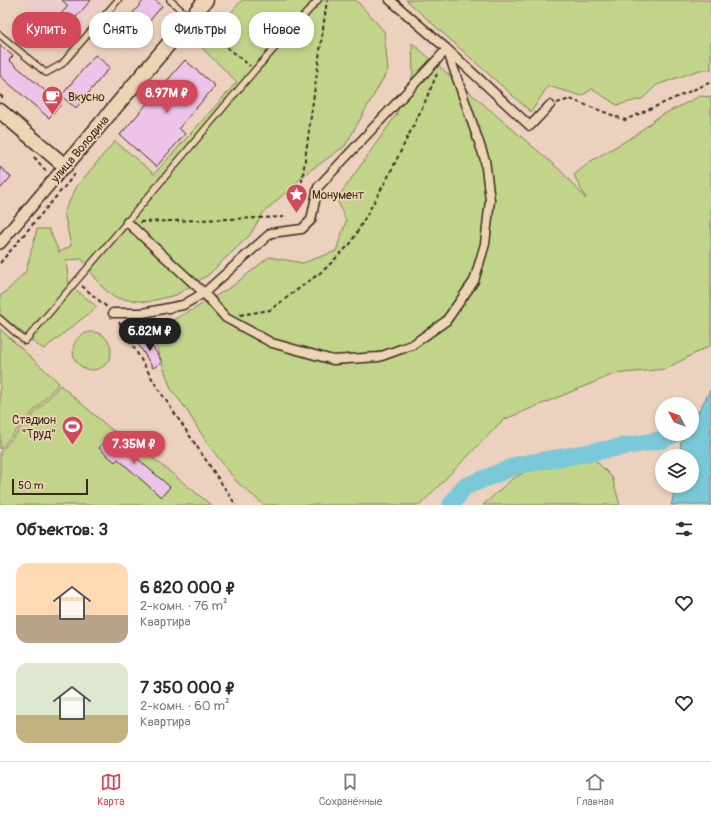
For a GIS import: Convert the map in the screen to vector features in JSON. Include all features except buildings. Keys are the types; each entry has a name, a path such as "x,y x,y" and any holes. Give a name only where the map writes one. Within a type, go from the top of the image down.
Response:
{"street":[{"name":"улица Володина","path":"196,12 206,0"},
{"path":"390,0 448,49 530,126 550,105"},
{"name":"улица Володина","path":"0,243 165,48"},
{"path":"113,313 142,313 183,305 204,293 271,233 302,229 311,220 318,187 448,49"},
{"path":"128,222 204,293 226,318 272,343 333,360 379,357 412,345 446,320 474,281 485,244 490,200 485,160 448,49"},
{"path":"0,111 65,166"}],"lane":[{"path":"0,35 46,73 62,64 118,0"},
{"path":"170,0 184,12"},
{"path":"0,319 26,340 128,222 255,70 318,0"}],"path":[{"path":"299,203 327,0"},
{"path":"228,48 255,70"},
{"path":"226,318 270,310 324,270 351,244 388,177 439,70"},
{"path":"550,105 570,99 625,120 711,82"},
{"path":"30,152 54,180 64,188"},
{"path":"128,222 287,217"},
{"path":"77,281 113,313 157,387 236,505"}],"shaded area":[{"path":"20,0 105,0 94,12 89,12 89,18 81,27 81,12 34,12"}],"green space":[{"path":"242,0 356,0 384,31 388,70 345,146 308,172 263,213 250,235 208,275 176,295 147,302 115,298 102,287 82,259 66,260 69,284 97,307 44,349 0,314 0,296 8,290 26,271 37,229 49,229 59,252 71,246 64,212 77,186 115,141 154,174 237,82 202,48 241,48 241,12 232,12"},
{"path":"406,0 711,0 711,70 699,70 657,85 642,99 617,105 592,89 582,96 548,86 531,112"},
{"path":"412,43 560,170 586,199 574,175 591,161 634,136 658,117 700,96 711,97 711,345 665,369 614,374 503,420 420,505 264,505 237,482 207,443 184,406 171,389 151,331 194,309 234,285 269,257 303,263 336,251 346,221 337,199 396,115 413,75"},
{"path":"0,329 59,383 0,449"},
{"path":"88,332 96,332 103,335 108,340 111,351 108,362 103,367 96,370 88,370 81,367 76,362 73,355 73,347 76,340 81,335"},
{"name":"Стадион \"Труд\"","path":"60,385 112,430 133,442 211,505 0,505 0,452"},
{"path":"584,449 612,477 620,505 483,505 512,479 551,457"}],"water":[{"path":"711,389 711,505 671,505 674,493 699,493 699,449 680,449 682,441 699,441 699,410"}],"waterway":[{"path":"451,505 464,487 518,465 655,441"}],"place":[{"name":"Вкусно","path":"52,116"},
{"name":"Монумент","path":"296,214"},
{"name":"Стадион \"Труд\"","path":"72,446"}]}
